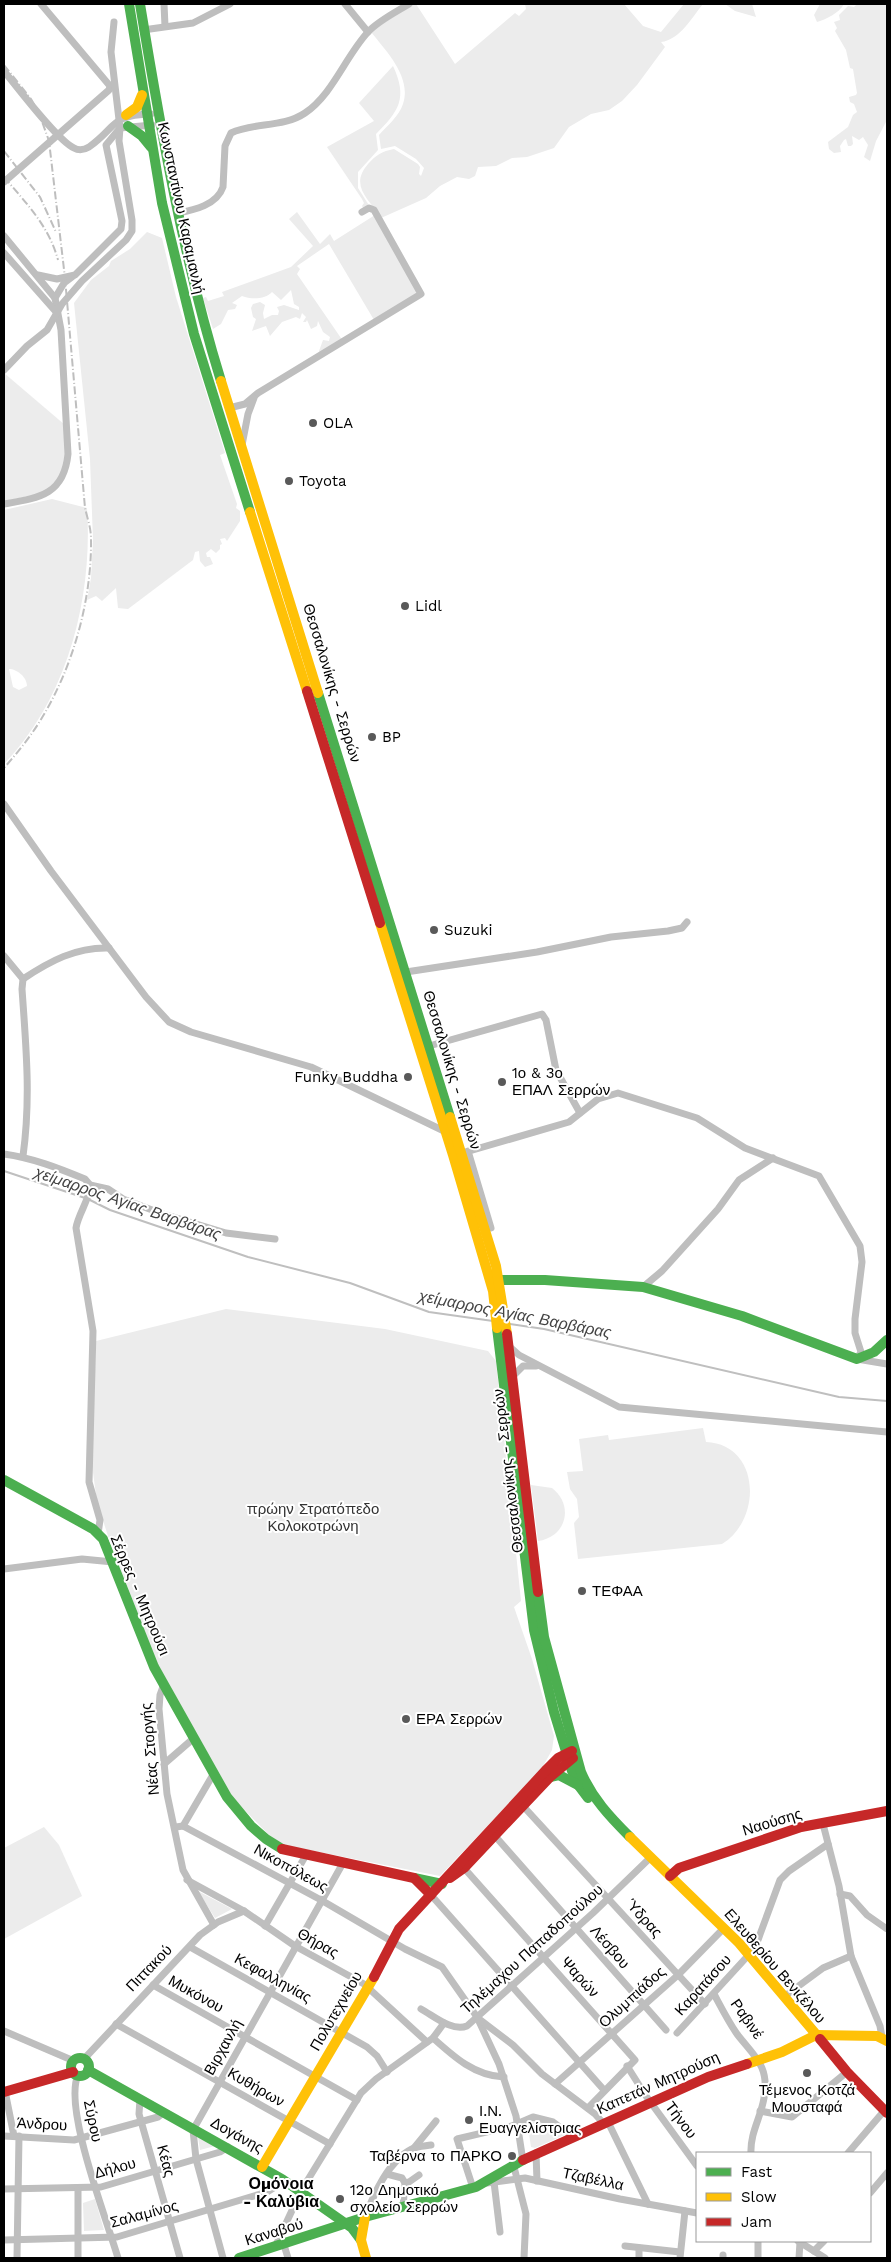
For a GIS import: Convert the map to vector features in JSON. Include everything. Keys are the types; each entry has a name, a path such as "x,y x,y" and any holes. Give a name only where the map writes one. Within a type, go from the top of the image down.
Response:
{"main road":[{"name":"Κωνσταντίνου Καραμανλή","path":"129,4 152,148 177,270 219,416"},
{"name":"Κωνσταντίνου Καραμανλή","path":"140,4 160,125 198,305 229,408"},
{"path":"122,117 137,107 142,91"},
{"path":"124,127 139,134 152,148"},
{"name":"Θεσσαλονίκης - Σερρών","path":"229,408 429,1046 499,1280 498,1298"},
{"name":"Θεσσαλονίκης - Σερρών","path":"219,416 446,1132 461,1153"},
{"name":"Θεσσαλονίκης - Σερρών","path":"484,1229 512,1377 544,1637 572,1755"},
{"path":"499,1280 643,1287 742,1316 857,1359 867,1356 882,1346 887,1340"},
{"name":"Θεσσαλονίκης - Σερρών","path":"505,1341 534,1630 560,1730 572,1755"},
{"name":"Σέρρες - Μητρούσι","path":"4,1480 98,1534 104,1542 150,1658 174,1703 234,1807 267,1839 282,1849 306,1855 414,1878 445,1882"},
{"path":"552,1764 559,1746 560,1730"},
{"name":"Πολυτεχνείου","path":"445,1882 453,1869 552,1764 572,1755"},
{"name":"Πολυτεχνείου","path":"262,2167 368,1988 392,1941 404,1924 431,1895 464,1868 572,1755"},
{"name":"Ελευθερίου Βενιζέλου","path":"572,1755 579,1786 599,1810 614,1821 651,1856 749,1954 846,2072 886,2112"},
{"name":"Ελευθερίου Βενιζέλου","path":"572,1755 587,1786 614,1821"},
{"path":"550,1777 559,1775 579,1786"},
{"name":"Ναούσης","path":"670,1876 679,1868 799,1828 887,1811"},
{"path":"414,1878 431,1895"},
{"path":"816,2036 832,2034 885,2039"},
{"name":"Καπετάν Μητρούση","path":"345,2224 489,2183 536,2154 573,2137 713,2075 782,2052 816,2036"},
{"path":"4,2091 76,2074 84,2075 88,2070 88,2062 84,2059 79,2058 74,2061 72,2066 76,2074"},
{"name":"Δογάνης","path":"88,2070 282,2178 357,2233 362,2240"},
{"path":"365,2217 362,2240 366,2258"},
{"name":"Καναβού","path":"239,2258 345,2224"}],"street":[{"path":"4,182 108,90 110,86 41,4"},
{"path":"164,4 164,26"},
{"path":"143,30 198,22 230,4"},
{"path":"345,4 368,32"},
{"path":"178,212 207,204 220,193 223,187 225,146 231,133 244,128 281,123 305,113 322,96 368,32 409,4"},
{"path":"4,370 27,346 47,330 62,304 82,281 126,240 132,231 132,220 119,141 124,127 112,52 114,22"},
{"path":"4,71 71,147 83,150 122,117 158,114"},
{"path":"55,298 64,283 75,275 121,229 122,221 106,145 124,127 160,125"},
{"path":"229,408 245,404 255,395 421,294 374,210 369,208 362,212"},
{"path":"4,236 55,298 58,313 66,422 66,468 63,477 52,490 33,499 4,504"},
{"path":"4,253 58,313"},
{"path":"38,275 57,279 75,275"},
{"path":"244,457 244,433 255,395"},
{"path":"4,804 51,871 162,1016 177,1027 311,1067 446,1132"},
{"path":"406,972 537,952 611,937 668,931 684,927 687,922"},
{"path":"23,979 45,964 64,956 98,948 109,948"},
{"path":"4,956 23,979 22,989 29,1090 28,1130 23,1156"},
{"path":"429,1046 522,1020 539,1013 543,1014 546,1020 557,1073 580,1113"},
{"path":"461,1153 569,1122 602,1096 614,1093 623,1094 696,1118 745,1148 820,1177 860,1246 862,1262 854,1318 855,1332 861,1352 857,1359 887,1364"},
{"path":"4,1154 23,1156 76,1175 85,1179 90,1188"},
{"path":"643,1287 662,1271 718,1209 739,1180 773,1158"},
{"path":"90,1188 82,1206 76,1228 93,1331 88,1482 100,1520 98,1534"},
{"path":"90,1188 108,1189 123,1198 160,1213 226,1233 275,1239"},
{"path":"505,1341 515,1353 619,1407 887,1432"},
{"path":"512,1377 525,1366 543,1369"},
{"path":"4,1569 82,1559 113,1562"},
{"name":"Νέας Στοργής","path":"164,1684 160,1695 159,1709 171,1813 179,1826 187,1880 214,1925"},
{"path":"159,1709 165,1700 172,1700 174,1703"},
{"path":"164,1764 194,1738"},
{"path":"179,1826 214,1773"},
{"name":"Ύδρας","path":"523,1806 705,2004"},
{"path":"823,1824 840,1894 851,1956 885,2039"},
{"name":"Νικοπόλεως","path":"179,1826 290,1883 409,1952 442,1967 477,2017"},
{"name":"Λέσβου","path":"495,1836 666,2030"},
{"name":"Καρατάσου","path":"678,2033 756,1946 780,1880 789,1871 828,1844"},
{"path":"265,1926 306,1855"},
{"name":"Τηλέμαχου Παπαδοπούλου","path":"421,2009 444,2023 463,2028 544,1958 651,1856"},
{"name":"Βιρχανλή","path":"194,2128 244,2036 343,1863"},
{"name":"Ψαρών","path":"464,1868 635,2060 627,2066"},
{"name":"Θήρας","path":"187,1880 244,1912 295,1946 368,1988 430,2040 472,2068 486,2075 504,2077"},
{"path":"840,1894 850,1896 867,1914 887,1930"},
{"path":"431,1895 604,2090"},
{"name":"Πιττακού","path":"84,2059 190,1947 214,1925 244,1912"},
{"name":"Ολυμπιάδος","path":"555,2084 678,1975 724,1928"},
{"name":"Κεφαλληνίας","path":"190,1947 373,2051 387,2072"},
{"path":"785,1996 823,1968 851,1956"},
{"name":"Μυκόνου","path":"153,1985 357,2100"},
{"name":"Ραβινέ","path":"714,1994 734,2029 759,2059"},
{"path":"477,2017 504,2077 518,2124 517,2178 526,2217 524,2258"},
{"path":"477,2017 513,2045 534,2068 606,2123 648,2204"},
{"path":"288,2258 279,2246 302,2191 357,2100 368,2086 430,2040 444,2023"},
{"name":"Κυθήρων","path":"116,2024 330,2144"},
{"path":"4,2031 74,2061"},
{"path":"751,2152 754,2128 765,2086 763,2068 759,2059"},
{"path":"588,2108 627,2066"},
{"name":"Τήνου","path":"627,2066 651,2103 696,2165"},
{"path":"760,2111 792,2117 846,2072"},
{"name":"Σύρου","path":"76,2074 74,2098 81,2138 118,2258"},
{"path":"4,2091 17,2136 17,2258"},
{"name":"Κέας","path":"140,2099 138,2110 180,2258"},
{"name":"Άνδρου","path":"4,2136 71,2140 160,2116 164,2112"},
{"path":"849,2152 886,2112"},
{"path":"473,2188 457,2139 518,2124 530,2118 544,2119 560,2126 573,2137"},
{"path":"365,2217 387,2174 406,2153 414,2148 436,2122"},
{"path":"194,2128 192,2136 196,2159 223,2258"},
{"path":"414,2148 431,2145"},
{"name":"Δήλου","path":"4,2189 96,2188 220,2152 228,2147"},
{"path":"536,2154 537,2181"},
{"path":"871,2192 887,2173"},
{"path":"387,2174 402,2178 405,2183 403,2207"},
{"path":"405,2183 419,2175"},
{"name":"Σαλαμίνος","path":"4,2240 112,2238 268,2192 282,2178"},
{"name":"Τζαβέλλα","path":"489,2183 517,2178 696,2213"},
{"path":"489,2183 500,2232"},
{"path":"78,2189 78,2258"},
{"path":"625,2246 680,2255 685,2211"},
{"path":"758,2242 758,2258"},
{"path":"799,2242 825,2258"},
{"path":"799,2242 799,2258"},
{"path":"814,2251 823,2242"},
{"path":"639,2248 639,2258"}],"green space":[{"path":"412,4 416,4 455,64 515,13 519,16 526,9 525,4 624,4 643,26 661,32 684,4 703,4 680,33 661,42 665,47 637,85 622,101 609,110 591,114 569,127 554,148 527,157 512,158 496,166 478,167 475,176 469,179 457,177 440,186 426,198 381,218 361,186 360,179 368,164 379,154 394,149 418,164 421,176 424,168 416,159 395,146 381,149 379,135 399,113 405,94 401,74 390,56 371,32"},
{"path":"725,4 752,4 756,17 735,11"},
{"path":"820,4 844,4 832,15 817,22 814,15"},
{"path":"857,4 887,4 887,120 876,141 870,161 864,157 868,145 863,137 859,140 852,136 853,144 851,146 848,146 846,139 844,140 840,146 841,152 834,153 829,149 828,142 848,127 853,115 857,112 849,97 857,93 853,69 850,68 846,50 835,31 837,28 834,22 840,20 839,15 848,6 854,7"},
{"path":"393,66 400,87 399,103 390,118 376,134 378,150 358,172 358,188 370,207 364,209 362,199 327,147 374,121 359,103"},
{"path":"297,212 320,244 330,234 334,241 375,215 417,293 374,320 329,244 297,266 300,269 297,274 343,341 321,354 319,351 323,340 329,341 330,337 323,332 318,321 317,326 311,329 307,320 303,322 306,317 302,313 300,319 296,317 282,322 270,336 266,326 252,331 256,319 253,317 251,308 253,304 260,302 265,305 264,319 272,315 278,315 277,307 284,305 299,310 299,307 294,304 291,290 281,300 272,292 258,298 242,296 232,303 237,305 235,309 228,310 221,324 213,329 203,298 206,297 208,301 224,296 222,292 291,267 313,246 289,219"},
{"path":"147,232 162,238 176,297 225,453 220,455 237,504 236,508 240,511 240,521 227,541 225,538 220,539 222,544 216,553 211,549 206,553 213,564 205,567 200,561 199,551 195,552 193,560 128,609 118,608 116,588 102,601 96,596 87,600 91,578 93,540 90,459 74,303 91,280 109,266 111,261 130,249"},
{"path":"4,373 65,425 66,453 62,475 44,493 4,501"},
{"path":"52,499 87,508 88,542 86,576 80,611 72,645 60,677 45,709 26,738 4,764 4,510","holes":["9,669 23,677 27,686 19,690 13,687"]},
{"name":"πρώην Στρατόπεδο Κολοκοτρώνη","path":"226,1309 385,1329 488,1351 496,1361 521,1601 514,1607 532,1659 554,1736 552,1750 542,1768 440,1876 284,1845 268,1834 233,1798 156,1661 108,1536 97,1502 92,1465 96,1341"},
{"path":"703,1428 706,1442 724,1446 737,1455 746,1469 750,1484 749,1501 744,1518 735,1533 722,1544 578,1559 574,1523 579,1517 577,1499 570,1489 567,1472 583,1471 579,1439 608,1435 609,1440"},
{"path":"531,1485 552,1488 559,1495 565,1511 561,1527 556,1533 538,1541"},
{"path":"44,1827 59,1845 82,1896 4,1939 4,1848"},
{"path":"198,1891 232,1909 215,1918"},
{"path":"527,2120 546,2121 567,2134 535,2148 531,2147"},
{"path":"198,2137 215,2146 200,2150"},
{"path":"95,2199 104,2230 84,2231 83,2203"}],"waterway":[{"name":"χείμαρρος Αγίας Βαρβάρας","path":"4,1171 85,1198"},
{"name":"χείμαρρος Αγίας Βαρβάρας","path":"90,1200 110,1210 248,1257 350,1283 429,1312 493,1321"},
{"name":"χείμαρρος Αγίας Βαρβάρας","path":"510,1324 544,1329 839,1397 887,1401"}],"railway":[{"path":"4,65 31,99 39,113 49,141 65,278 85,508 91,538 88,584 84,607 79,630 64,675 34,730 4,768"},
{"path":"4,151 40,197 56,232"},
{"path":"4,177 43,226 58,260"}],"traffic: fast":[{"path":"129,4 162,203 194,334 250,512"},
{"path":"140,4 156,99 184,241 207,335 221,381"},
{"path":"128,126 142,136 151,147"},
{"path":"318,693 450,1117"},
{"path":"499,1280 545,1280 643,1287 742,1316 857,1359 874,1352 887,1340"},
{"path":"497,1328 534,1630 554,1712 572,1771 579,1786 588,1798"},
{"path":"4,1480 93,1529 103,1539 154,1667 227,1797 251,1826 266,1839 282,1849"},
{"path":"538,1592 544,1637 581,1772 596,1799 630,1837"},
{"path":"550,1777 559,1775 578,1785"},
{"path":"414,1878 442,1884"},
{"path":"80,2058 86,2061 89,2067 86,2073 80,2076 74,2073 71,2067 74,2061 80,2058"},
{"path":"88,2070 282,2179 352,2228 361,2240"},
{"path":"239,2258 365,2217 476,2187 523,2160"}],"traffic: slow":[{"path":"126,115 137,107 142,95"},
{"path":"221,381 318,693"},
{"path":"250,512 307,691"},
{"path":"380,923 453,1155 493,1291 497,1328"},
{"path":"450,1117 496,1266 507,1334"},
{"path":"630,1837 739,1943 820,2039"},
{"path":"262,2167 374,1977"},
{"path":"747,2064 782,2052 816,2035 877,2036 887,2041"},
{"path":"365,2217 361,2240 366,2258"}],"traffic: jam":[{"path":"307,691 380,923"},
{"path":"507,1334 538,1592"},
{"path":"374,1977 399,1929 547,1769 558,1758 572,1751"},
{"path":"450,1878 464,1868 550,1777 573,1758"},
{"path":"670,1876 679,1868 801,1827 887,1811"},
{"path":"282,1849 414,1878 431,1895"},
{"path":"820,2039 847,2072 887,2113"},
{"path":"523,2160 708,2077 747,2064"},
{"path":"4,2092 73,2072"}],"place":[{"name":"OLA","path":"313,423"},
{"name":"Toyota","path":"289,481"},
{"name":"Lidl","path":"405,606"},
{"name":"BP","path":"372,737"},
{"name":"Suzuki","path":"434,930"},
{"name":"Funky Buddha","path":"408,1077"},
{"name":"1ο & 3ο ΕΠΑΛ Σερρών","path":"502,1082"},
{"name":"ΤΕΦΑΑ","path":"582,1591"},
{"name":"ΕΡΑ Σερρών","path":"406,1719"},
{"name":"Τέμενος Κοτζά Μουσταφά","path":"807,2073"},
{"name":"Ι.Ν. Ευαγγελίστριας","path":"469,2120"},
{"name":"Ταβέρνα το ΠΑΡΚΟ","path":"512,2156"},
{"name":"12ο Δημοτικό σχολείο Σερρών","path":"340,2199"}],"district":[{"name":"Ομόνοια - Καλύβια","path":"281,2192"}]}
